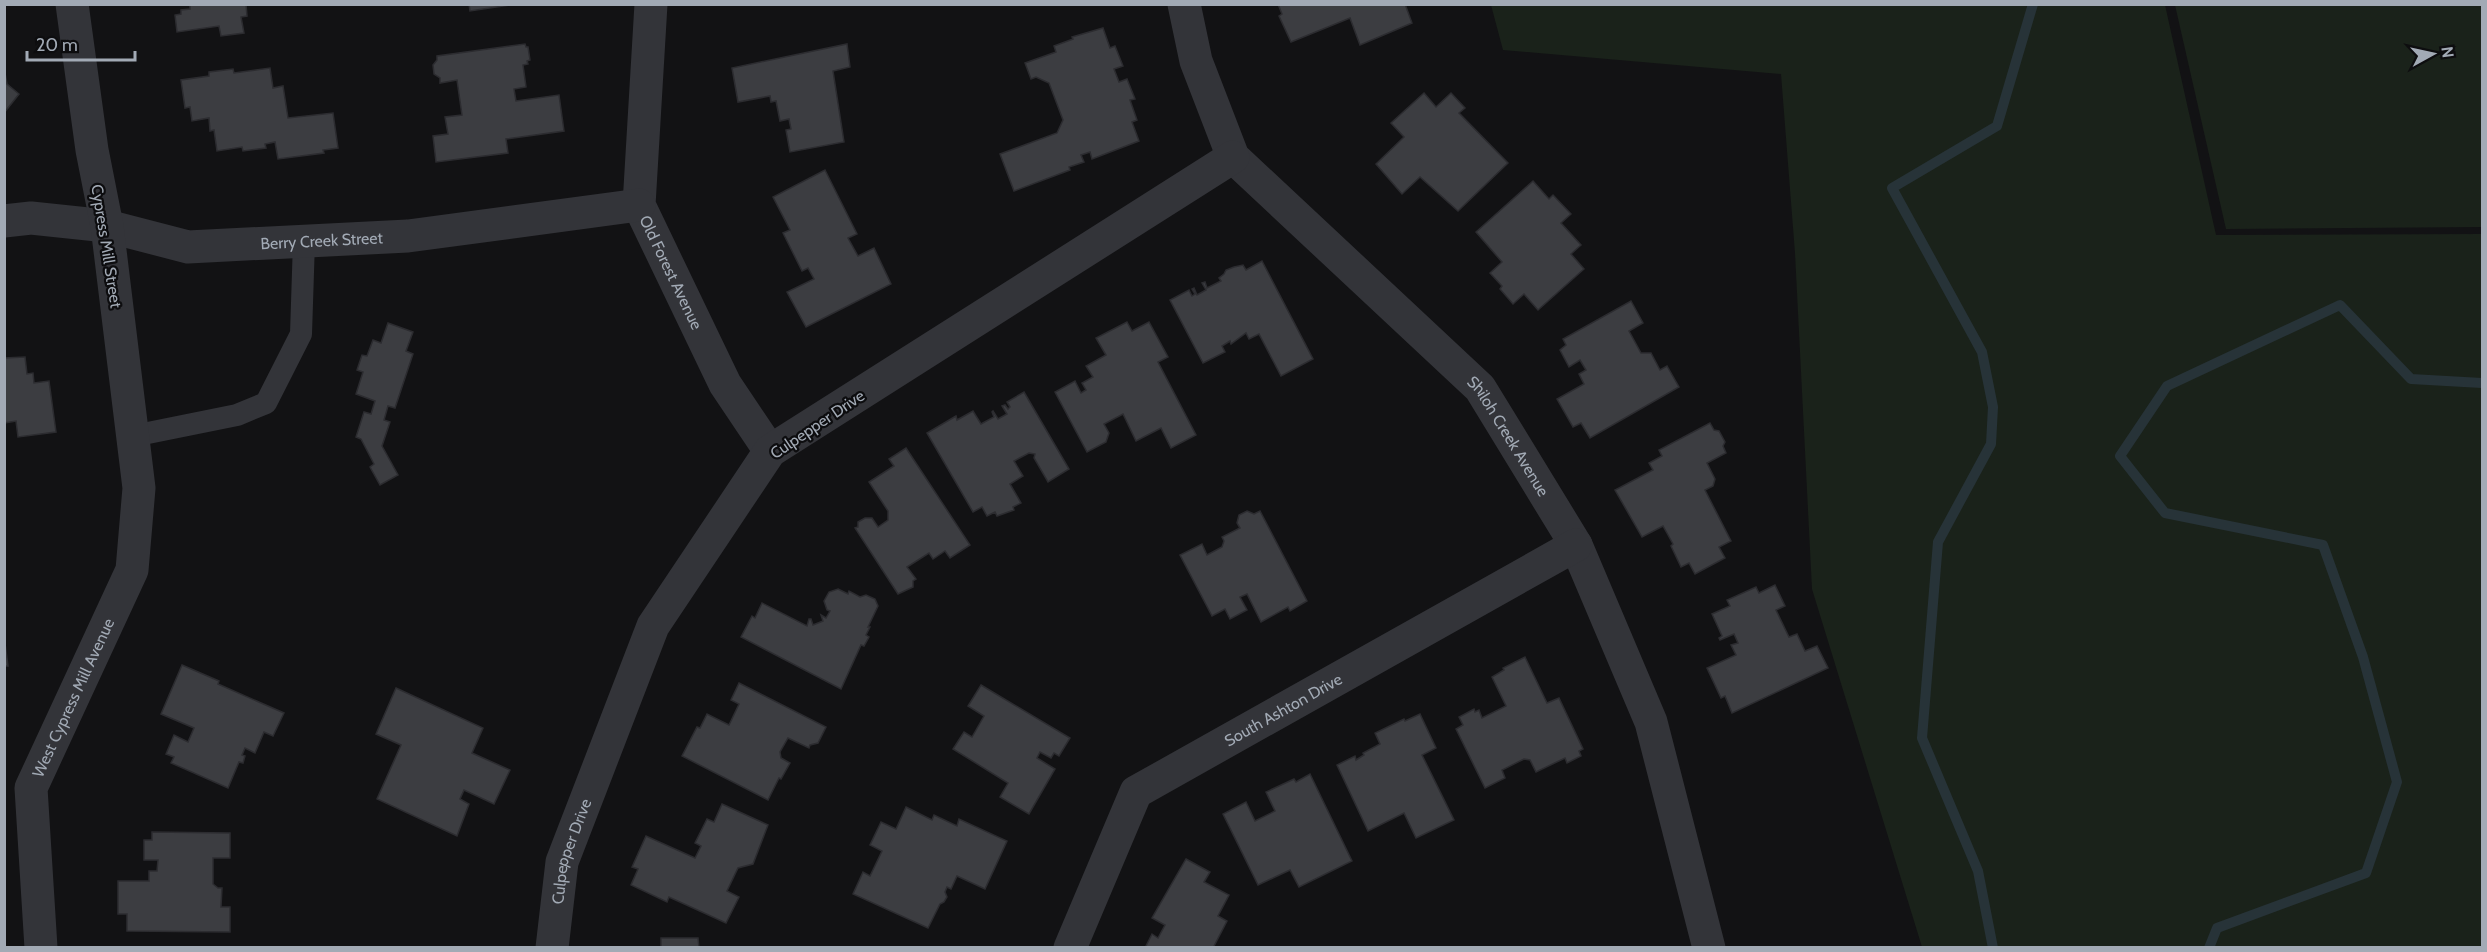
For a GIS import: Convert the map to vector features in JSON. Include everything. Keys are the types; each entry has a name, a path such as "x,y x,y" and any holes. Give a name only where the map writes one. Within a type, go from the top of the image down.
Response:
{"street":[{"name":"Cypress Mill Street","path":"72,4 92,150 107,226 139,488"},
{"name":"Old Forest Avenue","path":"651,4 639,205 725,384 770,451"},
{"name":"Shiloh Creek Avenue","path":"1184,4 1196,61 1233,157 1480,388 1576,545 1651,722 1709,948"},
{"name":"Culpepper Drive","path":"552,948 562,862 653,626 770,451 1233,157"},
{"name":"Berry Creek Street","path":"4,221 31,218 107,226 188,247 408,236 639,205"},
{"name":"West Cypress Mill Avenue","path":"41,948 18,790 132,570 139,488"},
{"name":"South Ashton Drive","path":"1070,948 1136,792 1576,545"}],"lane":[{"path":"133,436 237,415 266,403 301,334 304,241"}],"shaded area":[{"path":"1491,5 2165,5 2216,235 2482,234 2482,947 1922,947 1812,589 1795,253 1781,74 1503,50"},
{"path":"2175,5 2482,5 2482,227 2226,229"}],"building":[{"path":"190,4 246,4 247,16 241,17 244,33 221,36 219,26 177,32 175,15 181,14 181,10 190,9"},
{"path":"469,4 517,4 470,11"},
{"path":"1278,4 1405,4 1412,23 1360,45 1350,18 1291,42 1279,16 1282,14"},
{"path":"1103,28 1110,48 1115,46 1123,66 1114,69 1119,82 1127,79 1135,99 1130,100 1137,120 1132,122 1139,141 1092,159 1090,152 1081,155 1084,162 1069,167 1070,170 1014,191 1000,154 1057,133 1063,120 1049,83 1036,77 1031,79 1025,63 1056,52 1054,46 1073,39 1072,37"},
{"path":"525,44 528,47 530,60 527,61 528,64 523,65 526,87 514,89 516,101 559,95 564,131 506,139 508,153 436,162 433,136 448,134 445,117 462,115 457,80 440,83 440,78 434,74 433,65 437,56"},
{"path":"847,44 850,67 833,71 844,142 790,152 786,130 791,129 789,119 780,121 776,101 771,102 770,96 738,102 732,68"},
{"path":"4,68 7,84 19,94 4,113"},
{"path":"270,68 273,88 283,86 288,118 333,113 338,148 323,150 324,153 278,159 275,142 265,144 266,148 243,151 242,147 217,151 214,130 210,131 209,118 192,121 190,107 185,108 181,80 209,76 209,72 233,69 234,73"},
{"path":"1424,93 1436,107 1451,93 1465,108 1459,113 1508,163 1458,211 1420,177 1402,194 1376,164 1404,137 1391,123"},
{"path":"825,170 857,234 848,238 858,256 874,248 891,284 806,327 787,292 814,279 808,268 802,271 783,233 790,230 773,197"},
{"path":"1533,181 1549,199 1553,195 1571,214 1561,223 1581,245 1571,254 1584,269 1538,310 1524,294 1513,304 1500,289 1502,286 1490,273 1502,262 1476,232"},
{"path":"1262,261 1313,359 1281,376 1259,334 1249,339 1246,333 1231,344 1230,341 1222,346 1225,352 1203,363 1170,300 1189,290 1192,296 1195,294 1192,289 1194,288 1197,295 1206,290 1202,283 1205,282 1207,288 1221,281 1219,278 1226,270 1243,265 1246,270"},
{"path":"1631,301 1643,323 1629,331 1641,353 1651,353 1660,370 1667,366 1679,387 1590,438 1581,423 1573,427 1557,399 1584,384 1579,374 1586,370 1580,360 1569,367 1560,350 1566,345 1563,339"},
{"path":"1127,322 1132,331 1149,322 1168,357 1158,362 1196,435 1171,448 1161,428 1136,441 1123,414 1104,424 1109,433 1106,442 1087,452 1055,392 1075,381 1081,393 1086,390 1082,383 1093,377 1086,366 1106,355 1096,338"},
{"path":"388,323 413,332 406,351 413,354 395,408 388,406 384,420 390,422 382,446 398,475 380,485 370,467 374,464 361,439 356,437 364,412 371,414 375,401 356,394 363,372 357,370 362,355 367,356 373,340 381,343"},
{"path":"25,357 27,374 33,373 34,383 49,381 56,432 18,437 16,421 4,423 4,358"},
{"path":"1024,392 1069,469 1048,482 1034,458 1035,454 1029,453 1014,461 1023,476 1010,484 1021,503 1013,507 1014,510 997,516 995,512 987,516 982,507 973,512 927,433 956,416 957,420 973,411 981,424 994,417 993,411 998,419 1007,414 1002,406 1005,405 1008,409 1010,407 1007,402"},
{"path":"1710,423 1714,430 1719,431 1725,442 1723,446 1726,453 1707,463 1715,479 1713,486 1705,490 1731,541 1719,547 1725,558 1695,574 1689,563 1681,567 1671,546 1673,544 1663,526 1642,537 1615,490 1653,470 1649,463 1662,456 1659,450"},
{"path":"906,448 970,545 950,558 945,551 933,559 929,553 907,567 916,579 913,581 913,587 898,594 855,528 858,527 858,522 865,518 872,518 878,527 888,520 888,511 869,482 894,466 889,459"},
{"path":"1247,511 1254,514 1260,511 1307,601 1290,611 1288,607 1261,622 1247,594 1240,597 1247,610 1230,619 1225,609 1212,616 1180,555 1202,544 1207,555 1222,547 1224,541 1222,537 1240,528 1237,523 1239,515"},
{"path":"1775,585 1785,606 1776,610 1789,637 1797,634 1805,651 1817,646 1828,668 1732,713 1725,696 1721,698 1707,668 1736,655 1731,645 1738,643 1734,634 1720,640 1722,636 1712,614 1730,606 1727,600 1756,587 1759,593"},
{"path":"838,589 848,594 849,591 860,597 866,595 875,599 878,606 868,627 870,627 866,635 869,637 864,646 861,645 841,689 741,637 752,616 755,618 762,603 807,626 809,619 813,625 823,621 821,615 826,618 830,611 827,610 824,601 829,592"},
{"path":"4,636 8,666 4,666"},
{"path":"1525,657 1547,703 1559,698 1583,749 1579,751 1581,756 1567,763 1565,758 1536,772 1530,760 1524,759 1502,770 1505,778 1485,788 1456,729 1463,725 1459,717 1474,709 1475,712 1479,710 1482,718 1506,706 1492,677 1504,670 1503,668"},
{"path":"182,665 219,681 218,684 284,713 273,736 264,732 255,753 245,748 242,755 245,756 243,763 239,762 228,788 171,763 174,757 166,754 174,735 188,742 194,728 161,714"},
{"path":"739,683 826,727 818,743 810,745 809,748 788,738 780,752 781,758 790,763 768,800 682,756 697,727 700,728 707,714 729,725 739,704 731,700"},
{"path":"981,685 1070,738 1059,756 1054,753 1051,758 1040,752 1037,758 1055,769 1029,814 1000,797 1008,783 953,749 964,732 972,737 984,716 968,706"},
{"path":"396,688 483,728 472,753 510,770 494,804 464,790 460,799 469,804 457,836 377,799 401,745 376,734"},
{"path":"1420,714 1436,748 1422,755 1454,820 1416,838 1404,813 1368,831 1337,765 1355,756 1356,760 1364,755 1363,753 1380,744 1375,733"},
{"path":"1310,774 1352,861 1299,887 1290,870 1258,885 1223,814 1246,802 1255,821 1275,811 1266,792 1294,779 1296,782"},
{"path":"722,804 768,825 753,864 738,868 727,891 739,897 726,923 669,897 667,902 631,885 638,869 632,867 646,836 695,858 701,846 695,843 707,819 714,822"},
{"path":"906,807 932,820 934,815 957,826 959,819 1007,841 985,889 957,876 951,889 947,887 945,892 947,897 940,904 928,928 853,894 863,872 870,876 882,851 870,845 881,822 896,829"},
{"path":"152,832 230,833 230,858 213,858 213,884 222,888 221,907 230,907 230,932 127,931 127,914 118,914 118,881 149,881 149,871 157,871 158,860 144,860 144,840 152,840"},
{"path":"1186,859 1210,872 1204,882 1229,895 1218,916 1227,921 1213,948 1145,948 1152,934 1158,938 1165,925 1152,918"},
{"path":"661,938 698,938 699,948 661,948"}],"waterway":[{"path":"1993,948 1978,871 1922,738 1938,542 1991,444 1993,407 1982,352 1892,188 1997,126 2033,4"},
{"path":"2209,948 2217,928 2366,873 2397,782 2363,657 2323,545 2165,513 2120,456 2167,386 2340,305 2411,379 2482,383"}]}
